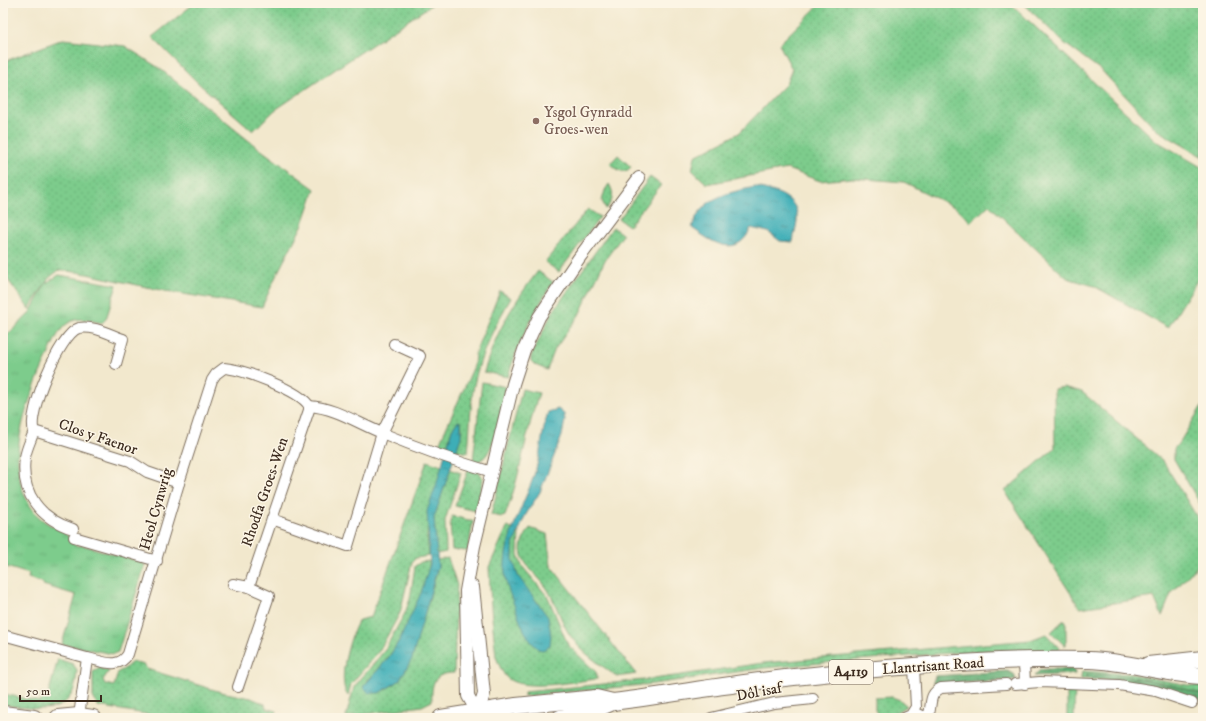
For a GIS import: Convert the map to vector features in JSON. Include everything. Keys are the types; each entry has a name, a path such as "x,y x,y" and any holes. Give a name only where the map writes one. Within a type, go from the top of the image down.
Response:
{"main road":[{"name":"Llantrisant Road","path":"1136,666 1203,659"},
{"name":"Llantrisant Road","path":"560,718 592,711 612,702 803,676 914,666 1024,661 1091,660 1136,666 1165,673 1203,676"},
{"name":"Llantrisant Road","path":"441,718 516,706 596,698 612,702"},
{"path":"3,714 34,718"},
{"path":"58,718 86,717"}],"street":[{"path":"478,713 484,694 470,574 474,546 513,384 524,350 539,317 579,258 639,178"},
{"path":"116,364 123,339 91,328 77,329 66,337 40,390 32,415 32,429 25,457 25,471 30,492 38,507 49,519 74,533 157,561"},
{"path":"272,519 348,546 382,433 420,356 394,344"},
{"name":"Heol Cynwrig","path":"3,635 113,664 121,662 125,659 157,561 179,483 212,380 216,374 224,368 233,368 253,375 300,396 309,406"},
{"path":"309,406 325,407 382,433 492,472"},
{"name":"Rhodfa Groes-Wen","path":"249,587 309,410 309,406"},
{"name":"Clos y Faenor","path":"32,429 130,461 147,472 179,483"},
{"path":"233,584 249,587 269,596 238,688"},
{"path":"86,717 87,658"},
{"path":"1015,684 1024,661"},
{"path":"904,718 914,712 916,707 914,666"},
{"path":"914,712 925,717 929,714 931,696 941,688 1040,682 1078,683 1138,688 1170,695 1192,703"},
{"name":"Dôl isaf","path":"711,718 774,703 813,699"}],"green space":[{"path":"195,3 434,3 275,110 253,131 198,83 152,37"},
{"path":"821,3 1010,3 1155,140 1203,168 1203,271 1168,328 1094,286 1067,278 989,205 971,222 956,208 904,182 852,178 820,181 787,169 707,184 692,170 695,156 739,133 786,84 792,69 779,44"},
{"path":"1023,3 1203,3 1203,157 1157,130 1102,71 1064,43"},
{"path":"63,39 125,46 159,68 253,144 315,189 303,224 262,307 165,291 82,273 59,270 49,278 29,309 3,273 3,62"},
{"path":"618,155 631,167 628,170 620,171 610,164"},
{"path":"650,177 661,185 629,226 619,219"},
{"path":"609,184 613,194 606,209 602,201 605,190"},
{"path":"588,209 600,217 559,272 545,262"},
{"path":"613,227 623,235 605,260 579,315 555,349 547,370 535,365 531,361 531,356 552,313"},
{"path":"538,271 553,282 527,328 508,377 484,372 488,358 506,318"},
{"path":"59,275 117,285 106,319 102,323 83,319 72,321 62,328 55,340 36,382 23,421 19,441 18,461 20,481 27,499 38,516 73,539 71,543 141,562 145,565 118,652 113,654 62,644 76,595 43,585 43,583 28,578 29,574 3,566 3,339 29,314 46,283"},
{"path":"500,291 511,298 499,319 480,362 474,385 468,453 456,450 462,430 461,422 458,421 452,429 447,447 439,444 474,366 475,353"},
{"path":"482,382 506,387 500,419 492,444 487,454 481,460 473,461"},
{"path":"1064,387 1082,392 1163,461 1203,527 1203,560 1171,594 1162,616 1154,597 1080,608 1005,491 1055,448 1054,389"},
{"path":"522,389 539,393 515,486 505,516 502,517 491,515"},
{"path":"1203,404 1203,509 1174,459 1174,449"},
{"path":"427,461 442,466 427,535 429,556 416,558 412,562 400,613 379,651 351,684 348,696 343,680 348,647 359,620 371,617"},
{"path":"469,468 480,473 483,479 476,511 455,506"},
{"path":"450,469 461,473 445,520 446,552 436,554 434,518"},
{"path":"452,516 473,521 468,551 452,550 450,522"},
{"path":"507,527 519,532 518,554 522,566 548,597 568,645 596,672 597,679 549,685 536,685 514,682 506,677 503,672 496,657 489,567"},
{"path":"530,528 547,534 551,566 636,674 617,677 584,652 570,635 548,590 526,564 522,555 522,544"},
{"path":"448,558 457,585 454,673 448,673 438,677 432,689 432,701 422,706 346,717 354,687 384,651 405,613 410,599 415,566 421,562 429,561 429,570 426,582 402,636 382,666 367,681 379,693 399,681 429,600 438,566 437,560"},
{"path":"1064,620 1066,621 1066,645 1064,645 1051,632"},
{"path":"1046,634 1060,649 1059,651 993,650 882,658 764,668 653,684 524,696 524,692 654,679 763,663 1030,640"},
{"path":"58,659 73,664 77,670 74,689 68,700 61,705 42,709 3,705 4,694 40,702 42,693 48,695"},
{"path":"132,662 144,665 147,669 221,692 251,698 265,704 266,708 277,711 275,718 169,718 98,706 93,697 93,672 100,668 109,671 103,680 105,684 114,686 118,672"},
{"path":"1074,669 1075,674 1034,676 1040,670"},
{"path":"1007,671 1014,674 1016,680 936,684 933,682 935,676"},
{"path":"1082,671 1131,674 1187,685 1203,686 1203,695 1161,682 1132,677 1087,674 1087,679 1081,679"},
{"path":"1087,674 1131,677 1160,682 1203,695 1203,701 1146,685 1087,679"},
{"path":"1067,687 1075,687 1074,718 1067,718"},
{"path":"892,697 900,700 907,706 885,718 880,718 875,710 875,698"}],"water":[{"path":"755,187 781,194 792,202 797,214 793,242 780,241 768,232 751,228 745,238 738,244 731,246 710,240 692,228 702,209 716,198 725,194"},
{"path":"558,409 564,414 565,420 562,436 540,492 525,516 513,545 513,560 518,576 548,617 551,635 550,645 543,650 538,649 534,645 522,626 509,592 505,575 505,563 514,525 536,470 548,412"},
{"path":"458,421 461,422 461,437 434,518 438,566 412,659 399,681 379,693 369,693 363,687 389,657 400,639 421,593 430,564 427,511 436,486 452,429"}],"place":[{"name":"Ysgol Gynradd Groes-wen","path":"536,121"}]}
